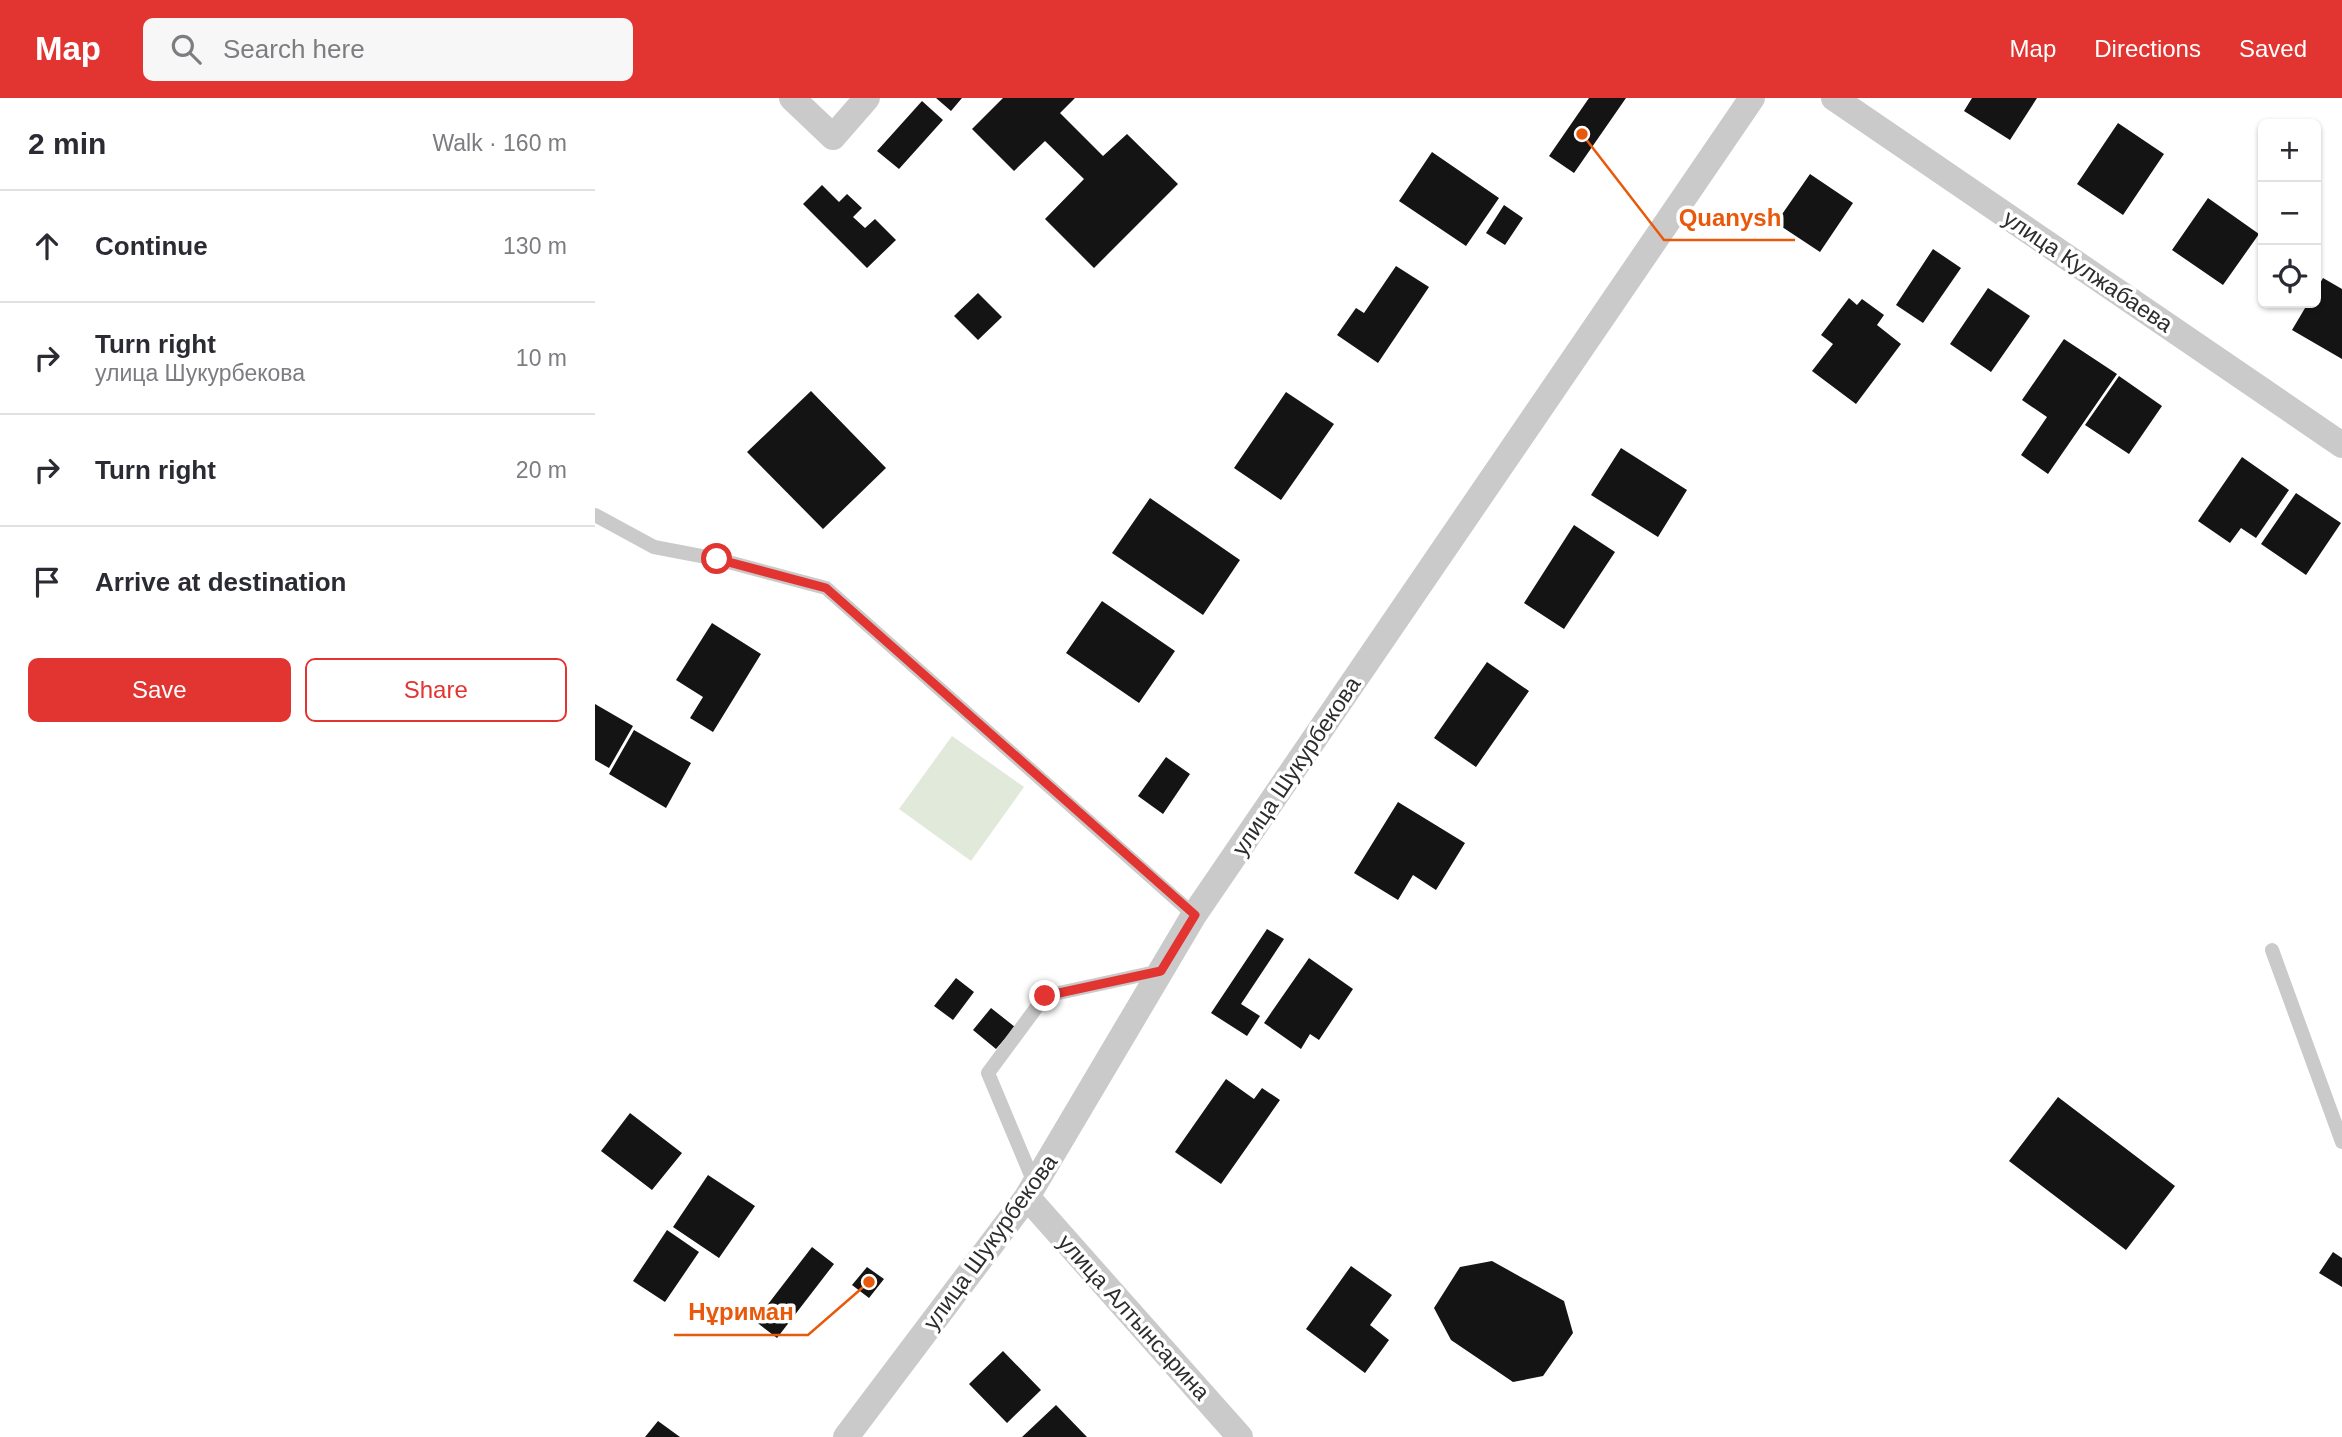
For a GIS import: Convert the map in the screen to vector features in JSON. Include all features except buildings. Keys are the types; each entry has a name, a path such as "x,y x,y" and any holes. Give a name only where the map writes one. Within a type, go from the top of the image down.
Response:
{"street":[{"path":"792,98 833,137 867,98"},
{"name":"улица Шукурбекова","path":"846,1437 1031,1191 1195,915 1752,98"},
{"name":"улица Кулжабаева","path":"1833,98 2342,445"},
{"name":"улица Алтынсарина","path":"1031,1191 1240,1437"}],"lane":[{"path":"595,515 654,547 717,559 826,588 1195,915"},
{"path":"2272,950 2342,1142"},
{"path":"1031,1191 988,1073 1045,996 1161,971"}],"green space":[{"path":"952,736 1024,787 971,861 899,809"}],"place":[{"name":"Quanysh","path":"1582,134"},
{"name":"Нұриман","path":"869,1282"}],"route":[{"path":"717,559 826,588 1195,915 1161,971 1045,996"}]}
